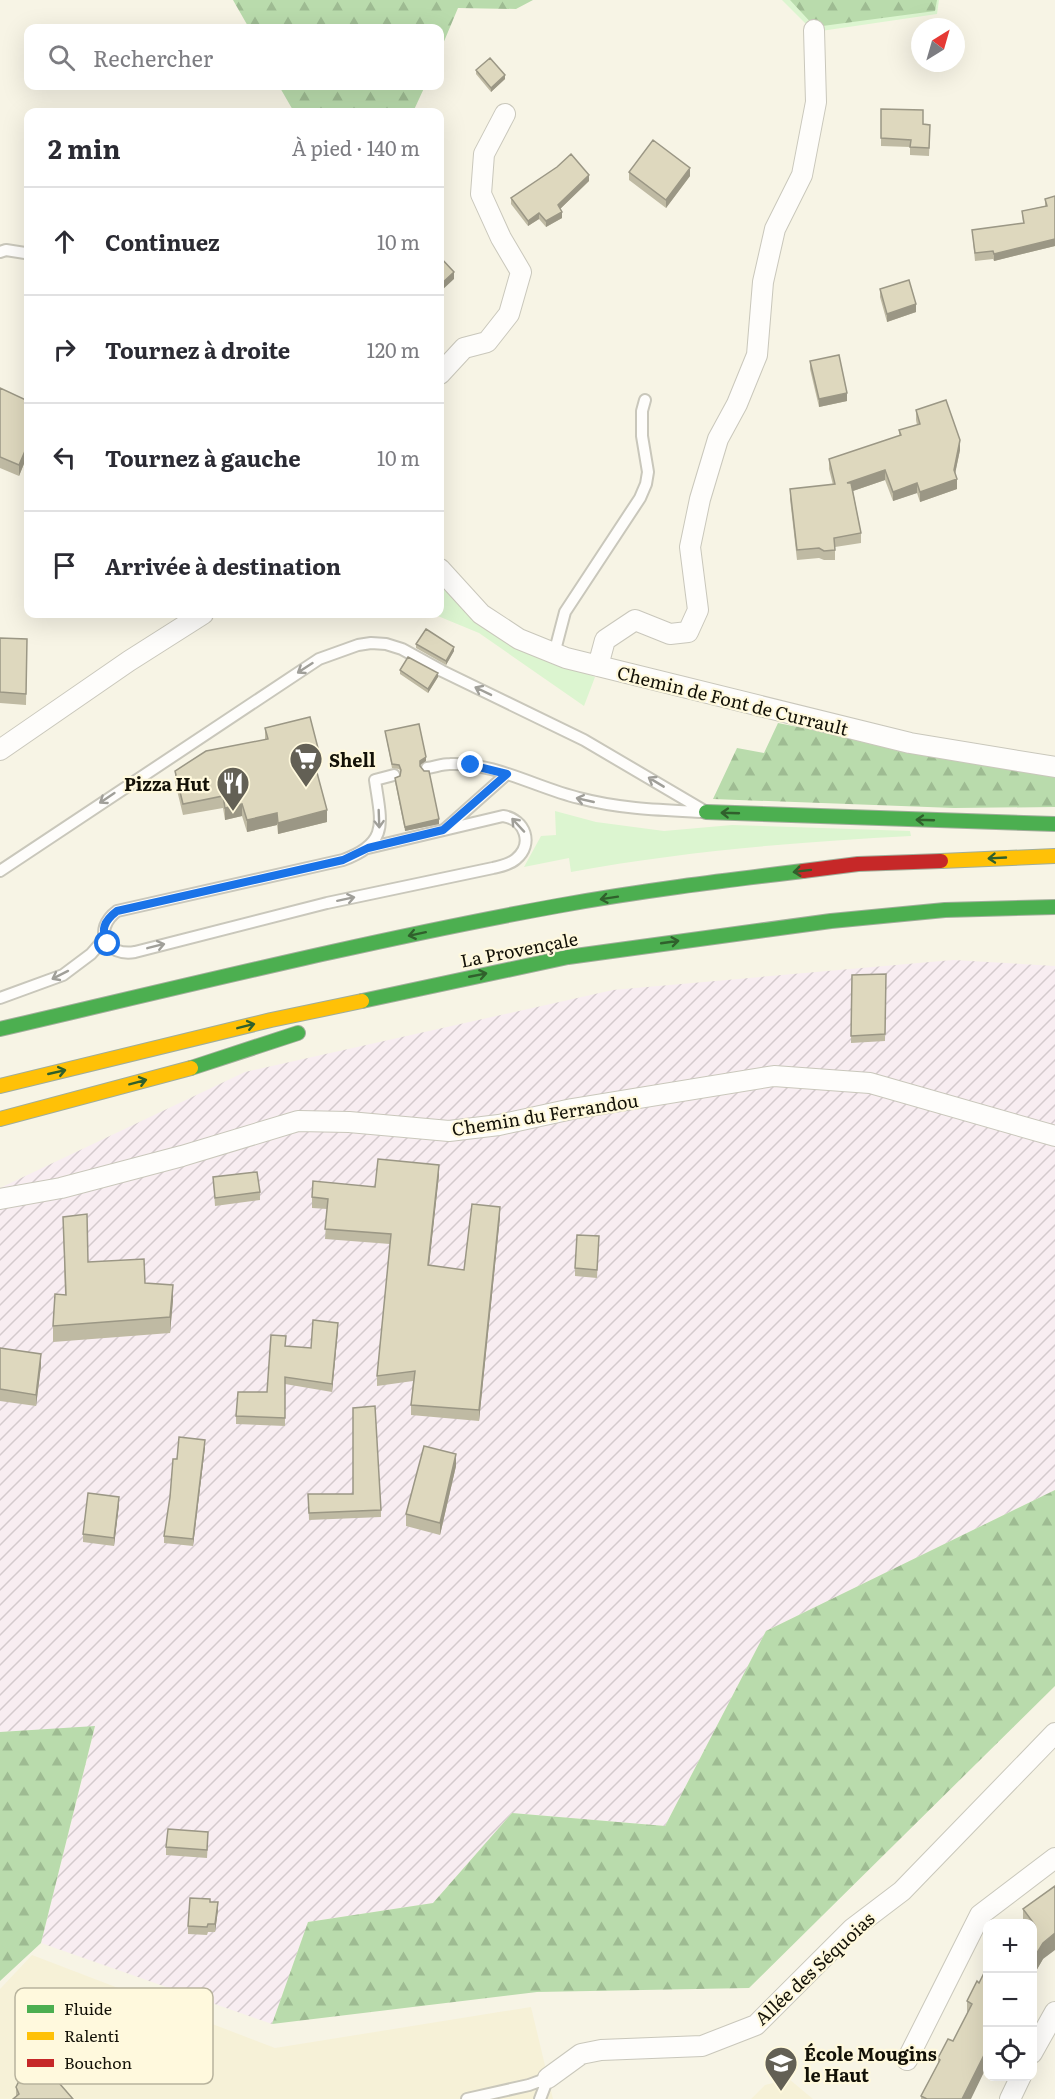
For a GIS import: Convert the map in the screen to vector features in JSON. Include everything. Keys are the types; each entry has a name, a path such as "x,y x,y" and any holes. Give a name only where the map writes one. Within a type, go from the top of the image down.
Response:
{"highway":[{"path":"706,812 1055,824"},
{"name":"La Provençale","path":"0,1029 346,949 557,906 703,883 858,864 1055,856"},
{"name":"La Provençale","path":"0,1086 271,1020 568,957 772,927 945,910 1055,907"},
{"path":"0,1119 216,1061 449,981"}],"street":[{"path":"598,666 605,640 635,620 670,634 688,632 698,610 690,547 692,537 700,499 718,439 737,404 758,355 763,282 775,229 802,175 816,102 814,30"},
{"path":"444,370 464,348 487,342 509,314 521,272 501,238 481,194 484,154 505,114"},
{"name":"Chemin de Font de Currault","path":"444,573 481,614 519,639 555,654 910,743 1055,767"},
{"path":"0,750 129,661 197,618"},
{"name":"Chemin du Ferrandou","path":"0,1199 83,1182 182,1156 298,1121 349,1122 449,1131 499,1125 572,1109 774,1076 870,1083 1055,1136"},
{"name":"Allée des Séquoias","path":"548,2078 581,2054 601,2050 702,2046 756,2025 852,1929 902,1891 1055,1733"},
{"path":"907,2060 980,1915 1055,1858"},
{"path":"1037,2045 1055,2012"},
{"path":"1010,2099 1019,2081"}],"lane":[{"path":"0,252 6,250 24,253"},
{"path":"555,654 564,612 640,498 646,484 648,472 642,436 642,411 645,400"},
{"path":"0,871 319,659 358,645 371,643 386,644 402,649 584,740 706,812"},
{"path":"427,768 449,764 471,765 507,774 577,798 614,806 706,812"},
{"path":"443,830 507,774"},
{"path":"368,848 379,831 381,821 375,780 394,776"},
{"path":"502,816 520,823 526,838 524,847 514,861 493,868 327,903 126,953 108,944 105,938 103,931 105,923 117,911 343,860 368,848 443,830 502,816"},
{"path":"0,998 63,975 91,954 105,938"},
{"path":"467,2099 529,2085 548,2078"},
{"path":"540,2099 548,2078"}],"shaded area":[{"path":"953,960 1055,966 1055,1490 766,1631 665,1826 512,1813 433,1903 308,1922 272,2024 213,2003 213,1988 169,1988 41,1943 95,1727 0,1732 0,1188 245,1072 613,990"},
{"path":"32,1955 118,1988 15,1988 15,2084 213,2084 213,2024 275,2048 531,2007 553,2099 0,2099 0,1989"},
{"name":"École Mougins le Haut","path":"789,2079 813,2099 751,2099 765,2085"}],"green space":[{"path":"233,0 533,0 516,9 458,8 444,41 444,24 247,24"},
{"path":"782,0 939,0 937,14 814,32"},
{"path":"790,0 937,0 935,11 815,27"},
{"path":"281,90 423,90 415,108 292,108"},
{"path":"444,583 543,658 595,677 584,706 479,633 443,618"},
{"path":"778,723 1022,772 1055,776 1055,807 954,808 713,799 737,748 764,753"},
{"path":"555,811 596,822 664,831 732,825 910,831 911,836 740,848 655,858 571,872 569,858 524,867 541,836 556,835"},
{"path":"1055,1490 1055,1686 749,1988 537,1992 272,2024 308,1922 433,1903 512,1813 665,1826 766,1631"},
{"path":"95,1726 41,1943 0,1981 0,1732"}],"building":[{"path":"490,58 505,75 491,88 476,70"},
{"path":"881,109 923,110 923,124 930,125 929,148 910,147 911,140 881,138"},
{"path":"653,140 690,168 666,200 629,172"},
{"path":"571,154 589,175 558,205 562,212 546,221 539,213 528,221 511,198 557,167"},
{"path":"1055,196 1055,239 994,254 993,251 975,253 972,230 1024,223 1022,211 1047,206 1045,199"},
{"path":"444,261 454,272 444,281"},
{"path":"909,280 916,304 887,314 880,289"},
{"path":"839,355 847,393 819,399 810,361"},
{"path":"0,388 24,399 24,453 19,465 0,457"},
{"path":"946,400 960,440 954,470 957,479 920,492 917,483 893,492 885,470 847,483 851,483 861,533 834,538 835,550 824,551 819,548 797,550 790,489 835,484 829,459 901,435 899,430 920,424 916,410"},
{"path":"426,629 454,647 446,661 416,644"},
{"path":"0,638 27,639 26,694 0,692"},
{"path":"408,657 438,673 428,689 400,670"},
{"path":"310,717 319,752 312,754 327,810 278,823 277,813 247,820 242,804 225,808 223,796 183,804 175,771 206,751 268,739 265,728"},
{"path":"419,724 426,757 420,761 420,766 424,771 429,771 439,819 405,827 395,778 400,776 401,770 399,765 392,764 385,731"},
{"path":"886,974 885,1034 851,1036 852,975"},
{"path":"378,1159 439,1165 428,1265 464,1270 472,1204 500,1207 479,1410 411,1405 415,1371 377,1376 391,1234 325,1229 328,1199 312,1197 313,1181 375,1187"},
{"path":"257,1172 260,1192 215,1198 213,1177"},
{"path":"87,1214 88,1262 144,1259 145,1283 173,1285 170,1317 53,1326 55,1294 66,1295 63,1217"},
{"path":"577,1235 599,1236 597,1270 575,1268"},
{"path":"313,1320 338,1323 332,1384 285,1377 285,1418 236,1416 238,1392 267,1392 271,1335 286,1336 285,1346 311,1348"},
{"path":"0,1348 41,1354 36,1395 0,1389"},
{"path":"375,1406 381,1510 309,1513 308,1494 353,1494 353,1408"},
{"path":"179,1437 205,1440 193,1539 164,1536 173,1459 177,1459"},
{"path":"424,1446 456,1454 440,1523 406,1514"},
{"path":"88,1493 119,1497 114,1538 83,1534"},
{"path":"168,1829 208,1832 207,1850 166,1847"},
{"path":"1055,1886 1055,1933 1043,1943 1037,1953 1037,1919 1030,1919 1023,1909"},
{"path":"190,1898 210,1899 210,1902 218,1902 215,1924 208,1924 207,1927 188,1926"},
{"path":"983,1975 983,2057 962,2099 927,2099 921,2096 940,2060 938,2058 948,2039 953,2041 972,2004 967,2001 977,1981 979,1983"},
{"path":"18,2084 60,2084 73,2099 13,2099 19,2094 16,2087"}],"traffic: fast":[{"path":"706,812 1055,824"},
{"path":"0,1029 278,964 487,919 618,896 803,871"},
{"path":"362,1001 568,957 831,921 945,910 1055,907"},
{"path":"191,1068 298,1033"}],"traffic: slow":[{"path":"941,861 1055,856"},
{"path":"0,1086 271,1020 362,1001"},
{"path":"0,1119 191,1068"}],"traffic: jam":[{"path":"803,871 858,864 941,861"}],"place":[{"name":"Shell","path":"306,788"},
{"name":"Pizza Hut","path":"233,812"},
{"name":"École Mougins le Haut","path":"781,2092"}],"route":[{"path":"108,944 103,931 105,923 117,911 144,903 343,860 368,848 443,830 507,774 471,765"}]}
